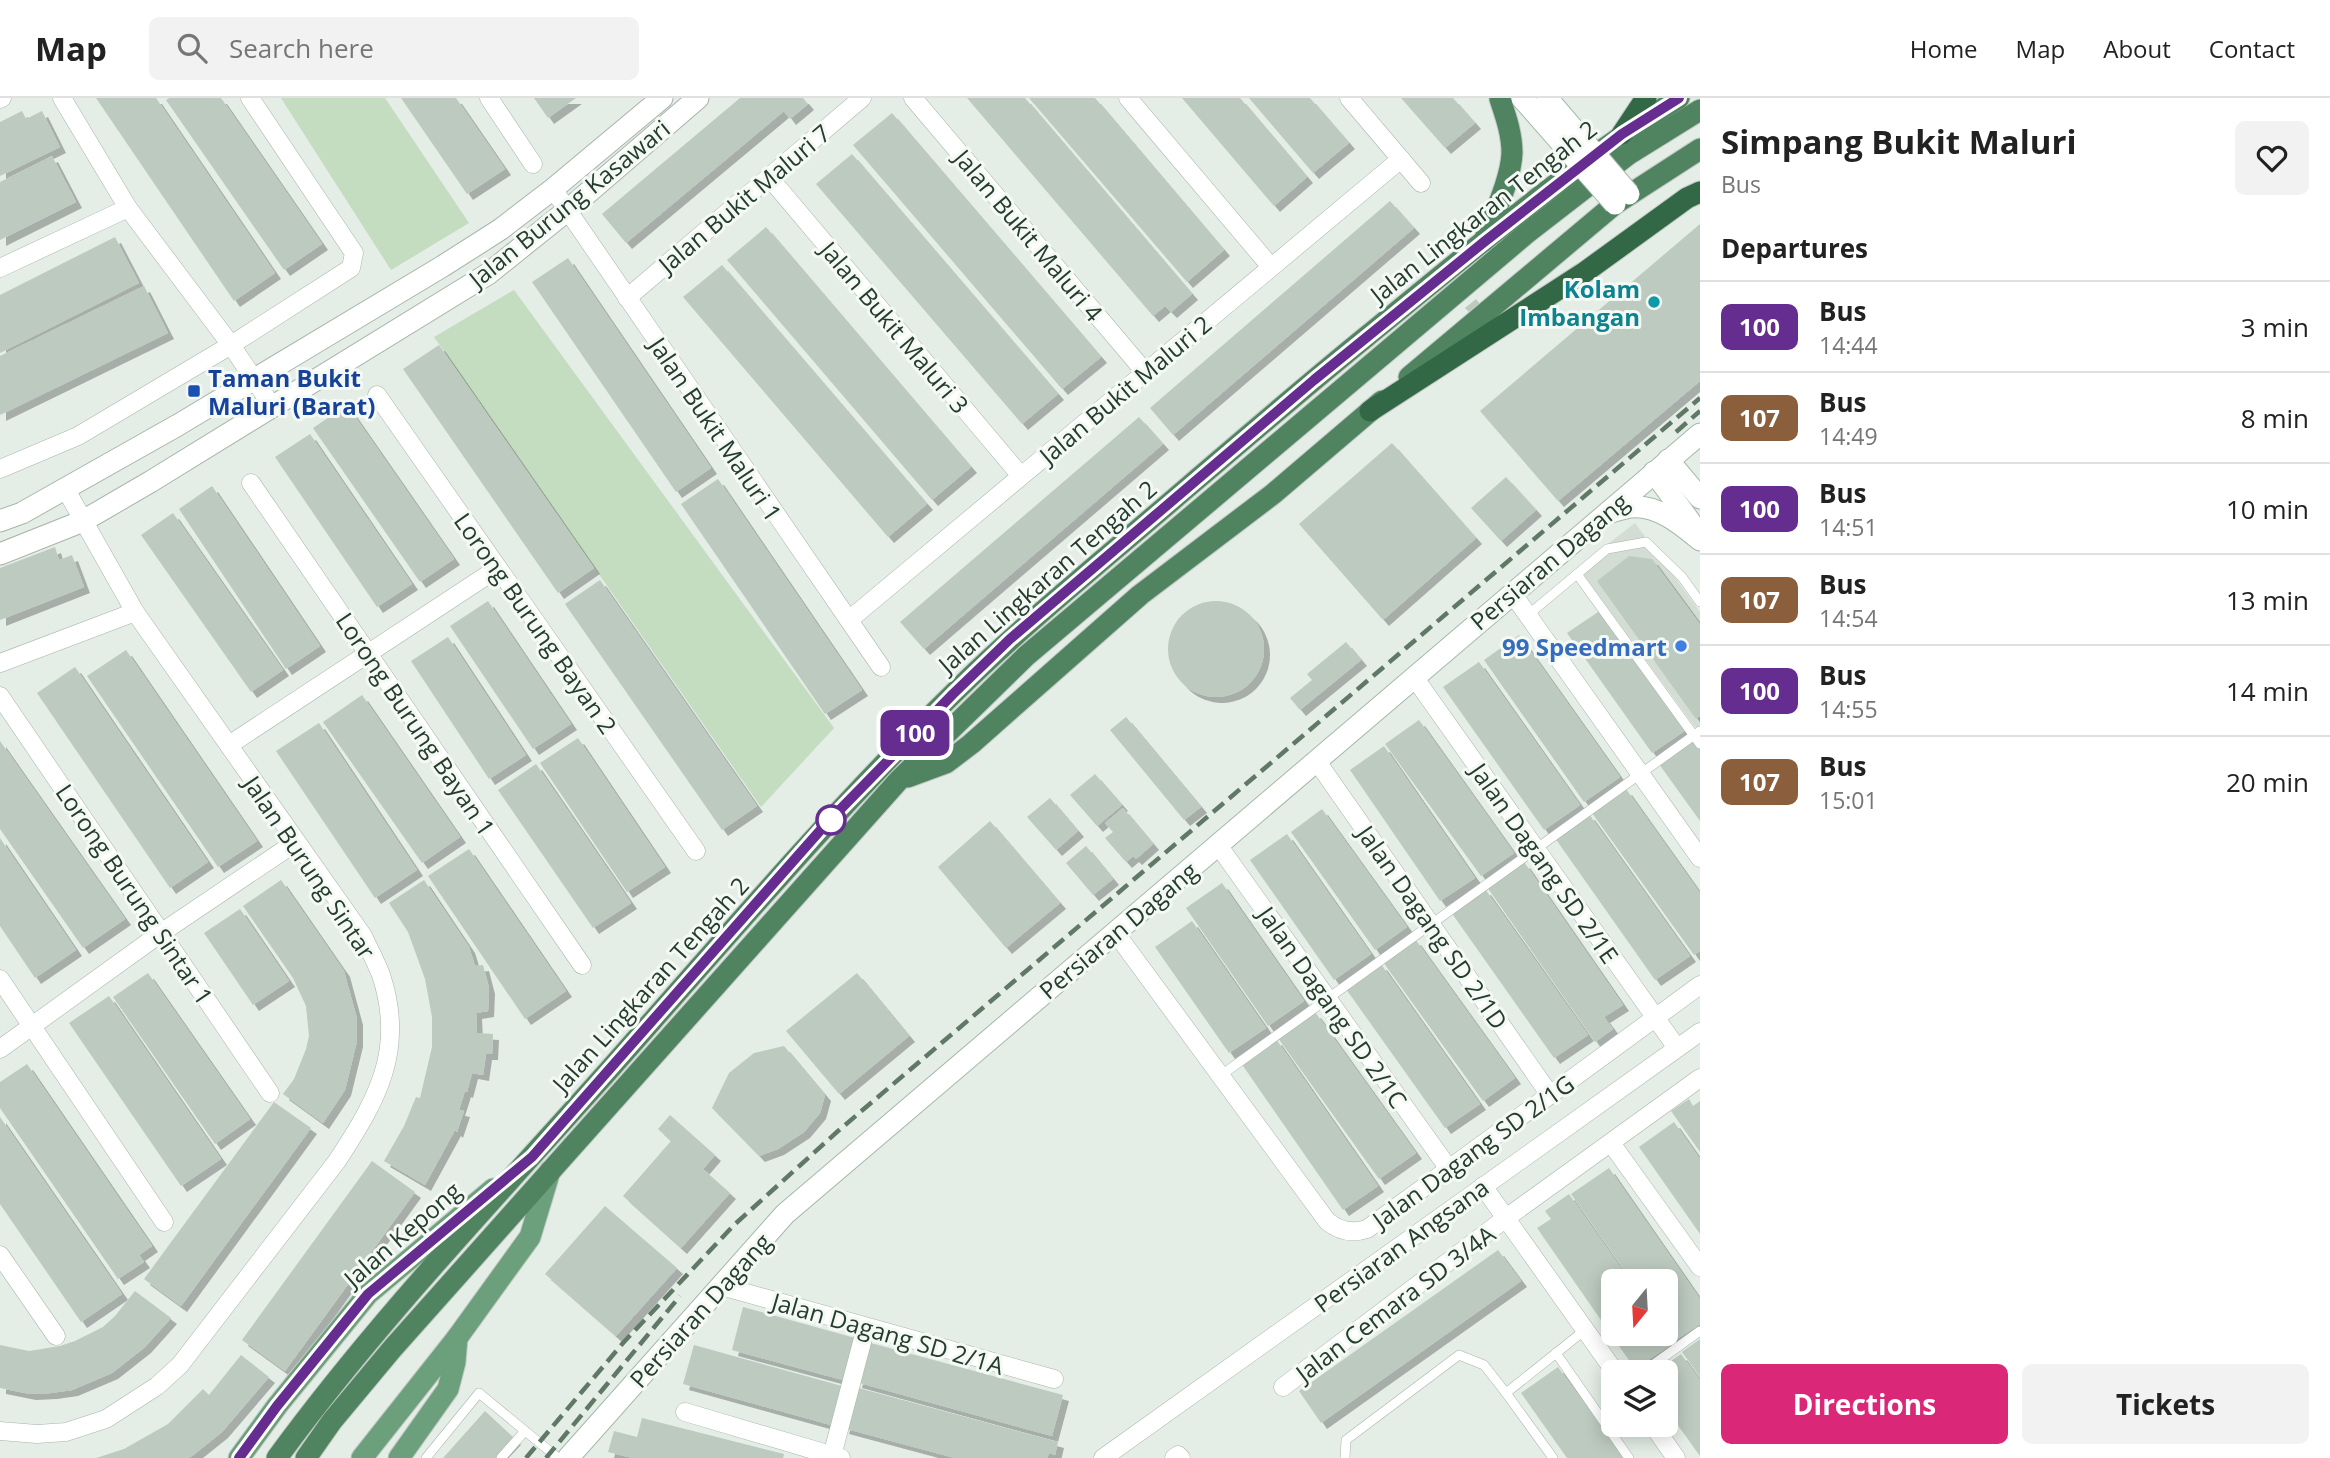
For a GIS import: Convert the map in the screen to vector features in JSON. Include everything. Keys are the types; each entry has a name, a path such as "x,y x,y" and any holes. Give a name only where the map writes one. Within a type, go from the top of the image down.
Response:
{"highway":[{"path":"1484,242 1510,169 1512,153 1505,98"},
{"path":"1622,134 1646,98"},
{"name":"Jalan Lingkaran Tengah 2","path":"277,1458 313,1409 382,1326 825,825 981,666 1314,380 1622,134 1679,98"},
{"name":"Jalan Lingkaran Tengah 2","path":"306,1458 332,1421 392,1349 899,780 1026,656 1459,290 1629,154 1700,110"},
{"path":"899,780 946,763 971,744 1140,594 1273,494 1566,244 1622,199 1700,149"},
{"path":"1370,411 1585,272 1687,198 1700,192"}],"main road":[{"name":"Jalan Burung Kasawari","path":"0,521 22,513 254,379 501,229 662,98"},
{"name":"Jalan Burung Kasawari","path":"0,554 83,521 488,274 569,209 698,98"},
{"path":"1522,98 1622,199"},
{"path":"1547,98 1622,199"},
{"name":"Persiaran Dagang","path":"568,1458 785,1214 1700,434"},
{"path":"1661,466 1700,498"},
{"path":"1661,466 1700,538"},
{"path":"1604,515 1631,507 1657,511 1677,520 1700,538"},
{"name":"Jalan Kepong","path":"239,1458 277,1406 368,1294 532,1157"},
{"path":"362,1458 457,1338 530,1237 550,1171"},
{"path":"399,1458 447,1389 455,1362 457,1338"}],"street":[{"path":"62,98 128,208 231,345 272,405"},
{"path":"0,469 78,436 231,345 351,268 354,253 250,98"},
{"path":"489,98 533,164"},
{"name":"Jalan Bukit Maluri 7","path":"626,298 862,98"},
{"name":"Jalan Bukit Maluri 4","path":"913,98 1145,372"},
{"path":"1128,98 1271,267"},
{"path":"1349,98 1421,183"},
{"name":"Jalan Bukit Maluri 2","path":"849,620 1401,159"},
{"name":"Jalan Bukit Maluri 3","path":"769,177 1021,476"},
{"name":"Jalan Bukit Maluri 1","path":"553,189 881,667"},
{"path":"0,268 128,208"},
{"name":"Lorong Burung Bayan 2","path":"377,395 696,851"},
{"name":"Lorong Burung Bayan 1","path":"251,482 582,965"},
{"name":"Jalan Burung Sintar","path":"0,1431 17,1434 66,1432 118,1413 157,1386 180,1365 337,1161 375,1100 383,1079 390,1035 389,1012 380,974 363,936 135,612 65,488"},
{"path":"229,745 498,568"},
{"path":"1512,593 1700,858"},
{"path":"0,663 135,612"},
{"name":"Jalan Dagang SD 2/1E","path":"1414,677 1677,1048"},
{"name":"Lorong Burung Sintar 1","path":"0,696 270,1093"},
{"name":"Jalan Dagang SD 2/1D","path":"1316,760 1550,1095"},
{"path":"0,1049 161,933 296,842"},
{"name":"Jalan Dagang SD 2/1C","path":"1218,845 1449,1169"},
{"name":"Jalan Dagang SD 2/1G","path":"1115,932 1327,1221 1336,1228 1352,1232 1367,1229 1700,985"},
{"path":"0,979 164,1222"},
{"name":"Persiaran Angsana","path":"1103,1458 1700,1032"},
{"name":"Jalan Cemara SD 3/4A","path":"1283,1387 1501,1211 1611,1143 1700,1079"},
{"path":"1611,1143 1700,1267"},
{"path":"1483,1186 1606,1360"},
{"path":"0,1255 55,1336"},
{"name":"Jalan Dagang SD 2/1A","path":"721,1286 1054,1380"},
{"path":"685,1412 802,1453 837,1457 866,1327"},
{"path":"1661,1437 1676,1458"}],"lane":[{"path":"1528,615 1606,549 1646,542 1682,577 1700,602"},
{"path":"1577,574 1697,733 1700,744"},
{"path":"1220,1076 1697,733"},
{"path":"1506,1393 1585,1330"},
{"path":"1660,1360 1700,1331"},
{"path":"1556,1353 1629,1458"},
{"path":"1345,1458 1346,1440 1459,1355 1484,1365 1553,1458"},
{"path":"426,1458 479,1393 558,1458"},
{"path":"501,1458 525,1432"}],"shaded area":[{"path":"1635,523 1700,612 1700,734 1578,567"}],"green space":[{"path":"281,98 385,98 469,223 391,270"},
{"path":"514,290 834,728 761,807 434,337"}],"building":[{"path":"96,98 156,98 275,273 234,301"},
{"path":"221,98 322,244 284,270 166,100"},
{"path":"401,98 456,98 505,169 467,194"},
{"path":"534,98 576,98 548,118"},
{"path":"740,98 803,98 808,104 790,119 784,111 626,243 602,214"},
{"path":"967,98 1025,98 1192,294 1171,312 1165,306 1153,316"},
{"path":"1029,98 1095,98 1224,250 1187,282"},
{"path":"1182,98 1240,98 1307,177 1274,206"},
{"path":"1249,98 1310,98 1349,143 1313,173"},
{"path":"1401,98 1453,98 1475,123 1445,148"},
{"path":"22,111 26,119 42,111 60,147 0,176 0,122"},
{"path":"892,113 1101,357 1062,389 853,145"},
{"path":"852,154 1058,394 1022,424 816,184"},
{"path":"52,156 76,202 0,240 0,182"},
{"path":"1390,201 1414,228 1173,435 1150,408"},
{"name":"Kolam Imbangan","path":"1700,224 1700,381 1558,501 1480,411"},
{"path":"766,227 971,467 932,500 727,260"},
{"path":"115,237 139,283 0,353 0,295"},
{"path":"568,258 711,468 676,492 532,282"},
{"path":"722,265 927,504 888,537 683,297"},
{"path":"144,286 168,333 0,415 0,356"},
{"path":"1476,299 1480,304 1469,312 1465,308"},
{"path":"439,345 594,568 558,593 403,369"},
{"path":"347,405 454,559 420,582 313,428"},
{"path":"1139,417 1163,444 924,649 900,622"},
{"path":"310,434 412,584 377,607 275,457"},
{"path":"1392,443 1476,538 1383,620 1299,524"},
{"path":"1506,477 1536,510 1501,541 1471,508"},
{"path":"718,479 862,690 825,714 681,504"},
{"path":"212,486 320,646 286,669 179,509"},
{"path":"173,513 283,670 251,692 141,535"},
{"path":"55,547 59,560 72,555 84,587 0,620 0,568"},
{"path":"1629,556 1652,559 1700,624 1700,716 1696,719 1597,581"},
{"path":"600,580 757,806 722,830 565,604"},
{"path":"488,601 571,724 533,749 450,626"},
{"path":"1216,601 1234,604 1250,615 1261,631 1264,649 1261,667 1250,683 1234,694 1216,697 1198,694 1182,683 1171,667 1168,649 1171,631 1182,615 1198,604"},
{"path":"1601,610 1686,730 1652,753 1567,633"},
{"path":"1519,635 1620,777 1584,802 1484,660"},
{"path":"448,637 526,755 489,779 411,661"},
{"path":"1346,642 1361,660 1300,710 1290,698 1312,680 1307,674"},
{"path":"126,650 257,841 218,867 87,676"},
{"path":"1479,662 1580,805 1544,830 1443,687"},
{"path":"75,667 208,862 170,888 37,693"},
{"path":"362,695 460,837 422,863 323,722"},
{"path":"1126,717 1201,807 1184,820 1110,730"},
{"path":"1419,720 1514,853 1481,876 1385,744"},
{"path":"319,723 417,870 375,898 276,751"},
{"path":"578,738 665,867 627,892 540,763"},
{"path":"1693,739 1700,749 1700,821 1659,764"},
{"path":"0,741 125,919 83,948 0,829"},
{"path":"1384,746 1475,878 1440,901 1350,770"},
{"path":"536,764 631,903 593,928 498,790"},
{"path":"1095,774 1122,805 1097,826 1070,795"},
{"path":"1626,789 1700,893 1700,951 1694,955 1592,813"},
{"path":"1050,798 1078,831 1056,850 1027,817"},
{"path":"1123,808 1153,844 1136,859 1133,856 1126,862 1105,838 1113,832 1105,823"},
{"path":"1322,809 1407,927 1375,950 1291,832"},
{"path":"1589,814 1690,956 1655,980 1555,838"},
{"path":"990,821 1060,903 1006,948 938,867"},
{"path":"1287,834 1371,954 1334,980 1250,860"},
{"path":"0,838 76,950 35,978 0,926"},
{"path":"1086,846 1113,879 1093,895 1066,863"},
{"path":"469,849 566,991 525,1019 428,876"},
{"path":"1524,862 1623,1005 1604,1017 1613,1029 1595,1042 1487,887"},
{"path":"281,880 344,971 357,1019 357,1041 345,1090 323,1123 283,1094 294,1079 306,1049 309,1036 306,1006 293,978 243,906"},
{"path":"424,880 469,947 475,966 483,965 489,988 488,1011 476,1013 477,1033 493,1034 492,1054 486,1054 483,1075 472,1073 459,1110 464,1111 457,1132 455,1130 425,1185 384,1161 404,1126 416,1097 420,1098 432,1047 432,1017 425,979 408,932 389,903"},
{"path":"1222,883 1304,1001 1268,1026 1186,908"},
{"path":"1485,889 1588,1035 1554,1058 1451,912"},
{"path":"240,909 289,981 253,1005 204,933"},
{"path":"1192,921 1266,1028 1229,1053 1155,947"},
{"path":"1415,939 1515,1078 1483,1101 1383,962"},
{"path":"1381,964 1480,1104 1445,1128 1346,989"},
{"path":"148,973 250,1119 215,1144 113,997"},
{"path":"857,973 909,1036 839,1094 786,1031"},
{"path":"109,996 221,1159 181,1186 69,1023"},
{"path":"1315,1012 1416,1153 1379,1179 1278,1038"},
{"path":"1276,1039 1378,1186 1343,1210 1241,1063"},
{"path":"784,1046 825,1095 820,1113 804,1132 778,1149 759,1156 712,1108 729,1073 754,1053"},
{"path":"27,1064 152,1246 139,1255 144,1262 118,1279 0,1108 0,1082"},
{"path":"1689,1099 1693,1106 1700,1101 1700,1152 1671,1111"},
{"path":"274,1102 311,1128 181,1306 144,1279"},
{"path":"670,1115 715,1155 703,1169 730,1193 681,1248 623,1196 671,1141 658,1129"},
{"path":"0,1117 122,1294 81,1322 0,1204"},
{"path":"1674,1122 1700,1159 1700,1234 1639,1147"},
{"path":"372,1161 415,1192 285,1371 242,1340"},
{"path":"1609,1168 1700,1299 1700,1324 1678,1338 1678,1269 1624,1269 1571,1194"},
{"path":"1569,1194 1622,1269 1601,1269 1601,1320 1537,1228 1551,1219 1545,1211"},
{"path":"605,1206 677,1268 616,1336 545,1274"},
{"path":"1498,1250 1521,1281 1321,1423 1299,1391"},
{"path":"135,1291 171,1318 145,1347 112,1373 72,1390 51,1393 30,1394 0,1388 0,1345 29,1351 75,1341 103,1327"},
{"path":"743,1307 855,1338 843,1380 732,1350"},
{"path":"1700,1339 1700,1377 1682,1352"},
{"path":"867,1342 1063,1395 1052,1436 856,1382"},
{"path":"694,1345 842,1386 831,1425 683,1384"},
{"path":"1619,1346 1669,1346 1648,1360 1629,1360"},
{"path":"1681,1354 1700,1380 1700,1456 1678,1426 1678,1360 1672,1360"},
{"path":"241,1355 269,1377 222,1432 192,1456 96,1458 124,1449 168,1424 203,1389 209,1395"},
{"path":"1558,1367 1601,1426 1601,1437 1609,1437 1624,1458 1567,1458 1521,1393"},
{"path":"855,1387 1058,1442 1055,1455 1049,1453 1047,1458 955,1458 843,1428"},
{"path":"485,1411 515,1439 497,1458 443,1458"},
{"path":"642,1418 784,1454 783,1458 633,1458 608,1452 614,1431 637,1437"}],"railway":[{"path":"526,1458 623,1343 734,1225 838,1131 1700,398"},
{"path":"1676,432 1700,411"},
{"path":"546,1458 680,1296"}],"bus line":[{"name":"100","path":"239,1458 277,1406 368,1294 532,1157 825,825 1010,639 1314,380 1484,242 1622,134 1679,98"}],"place":[{"name":"Kolam Imbangan","path":"1654,302"},
{"name":"Taman Bukit Maluri (Barat)","path":"194,391"},
{"name":"99 Speedmart","path":"1681,646"}]}
